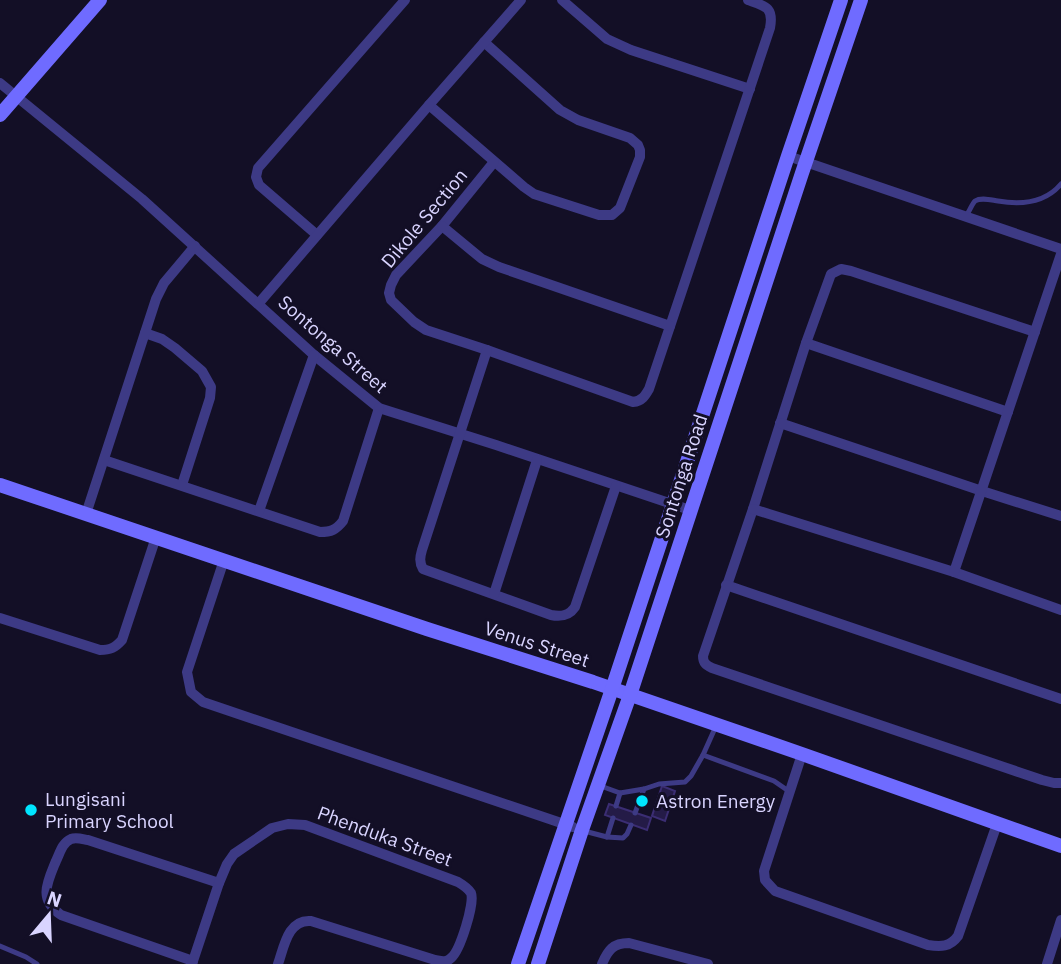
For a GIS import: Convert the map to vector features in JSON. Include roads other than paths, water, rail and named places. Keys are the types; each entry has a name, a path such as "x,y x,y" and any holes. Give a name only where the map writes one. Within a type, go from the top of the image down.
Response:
{"main road":[{"path":"0,115 100,0"},
{"name":"Sontonga Road","path":"518,964 841,0"},
{"name":"Sontonga Road","path":"538,964 861,0"},
{"name":"Venus Street","path":"0,485 612,689 1061,846"}],"street":[{"path":"317,235 259,185 256,177 258,168 405,0"},
{"path":"259,303 521,0"},
{"path":"562,0 614,44 750,89"},
{"path":"616,486 575,607 560,617 430,572 421,565 422,550 487,350 633,402 644,397 649,389 771,28 772,17 768,8 748,0"},
{"name":"Dikole Section","path":"429,104 534,194 599,215 612,215 620,208 640,157 635,141 578,120 560,110 484,42"},
{"name":"Sontonga Street","path":"0,83 142,199 314,355 380,408 690,510"},
{"path":"788,156 966,216 1061,252 954,572"},
{"name":"Dikole Section","path":"487,350 426,330 391,300 389,293 396,275 442,226 494,162"},
{"path":"442,226 482,259 499,267 670,326"},
{"path":"86,514 156,299 164,283 195,246"},
{"path":"1035,332 859,273 841,269 834,271 829,278 806,343 705,648 703,661 706,665 1042,780 1061,783"},
{"path":"145,333 162,339 175,348 202,371 211,387 211,398 181,485"},
{"path":"806,343 1008,412"},
{"path":"259,511 314,355"},
{"path":"104,460 320,532 330,532 337,529 343,521 380,408"},
{"path":"780,423 982,492 1061,515"},
{"path":"494,594 537,460"},
{"path":"753,509 954,572 1061,610"},
{"path":"0,618 100,650 109,650 122,640 156,537"},
{"path":"224,560 187,672 191,692 203,702 582,830"},
{"path":"726,585 1061,699"},
{"path":"802,754 766,863 765,880 775,891 928,945 950,944 958,936 997,824"},
{"name":"Phenduka Street","path":"193,963 227,864 234,854 272,828 288,824 305,825 458,882 468,888 472,895 472,904 458,949 452,958 445,962 304,920 290,930 278,964"},
{"path":"193,963 61,915 52,909 46,886 63,846 76,838 219,883"},
{"path":"1047,964 1061,920"},
{"path":"603,964 608,951 621,943 701,963"}],"lane":[{"path":"966,216 976,201 983,199 1010,203 1031,202 1044,198 1061,184"},
{"path":"598,785 620,793 659,784 685,782 703,755 716,726"},
{"path":"703,755 774,781 790,792"},
{"path":"635,813 644,789"},
{"path":"616,806 620,793"},
{"path":"607,837 613,818"},
{"path":"582,830 615,838 626,836 631,824"},
{"path":"0,946 37,964"}],"place":[{"name":"Astron Energy","path":"642,801"},
{"name":"Lungisani Primary School","path":"31,810"}]}
